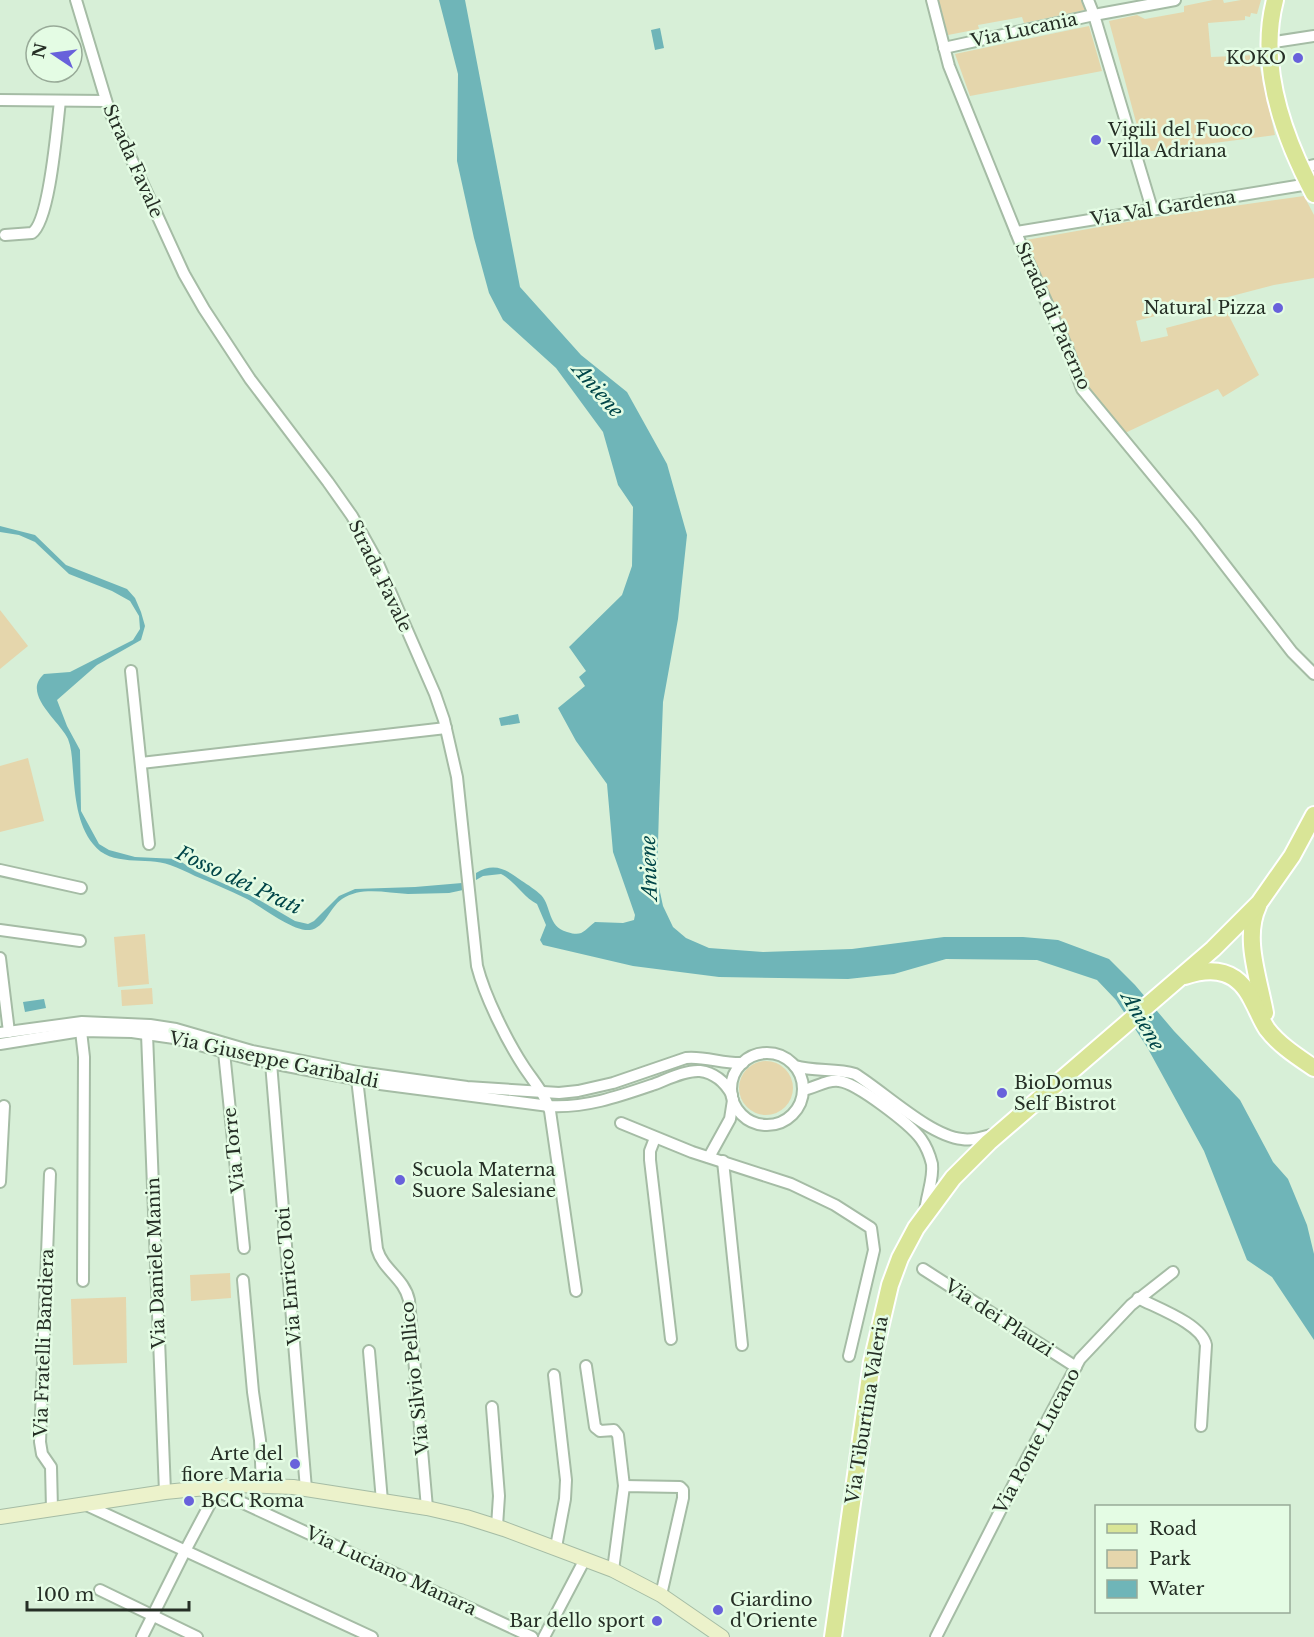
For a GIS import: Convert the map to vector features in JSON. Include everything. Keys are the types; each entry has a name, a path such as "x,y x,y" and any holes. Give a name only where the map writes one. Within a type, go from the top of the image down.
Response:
{"main road":[{"path":"1275,0 1269,24 1268,43 1272,74 1278,104 1308,167 1311,189"},
{"name":"Via Tiburtina Valeria","path":"833,1637 868,1383 880,1319 897,1265 916,1228 957,1173 1000,1132 1214,949 1259,903 1293,856 1314,815"},
{"path":"1259,903 1252,919 1252,941 1271,1034"},
{"name":"Via Tiburtina Valeria","path":"1179,979 1204,972 1223,972"},
{"path":"1223,972 1233,976 1245,988 1271,1034 1314,1068"},
{"path":"0,1517 165,1492 262,1484 427,1508 458,1514 556,1547 613,1570 661,1595 722,1637"}],"street":[{"name":"Strada Favale","path":"76,0 106,100 178,263 197,298 250,380 334,490 368,545 435,694 446,728 459,789 464,853 479,971 487,996 521,1061 549,1106 554,1126 576,1291"},
{"name":"Strada di Paterno","path":"932,0 950,66 1016,232 1082,388 1194,525 1292,652 1314,674"},
{"path":"1088,0 1152,209"},
{"name":"Via Lucania","path":"944,48 1175,0"},
{"path":"1268,43 1314,36"},
{"path":"0,100 106,100"},
{"path":"5,235 32,233 39,225 46,198 60,101"},
{"name":"Via Val Gardena","path":"1016,232 1152,209 1311,189"},
{"path":"132,670 149,844"},
{"path":"141,764 446,728"},
{"path":"0,870 81,888"},
{"path":"0,930 80,941"},
{"path":"1214,949 1215,963 1223,972"},
{"path":"0,958 4,1032"},
{"name":"Via Giuseppe Garibaldi","path":"4,1032 82,1022 150,1025 176,1029 252,1051 357,1072 477,1088 542,1092 571,1092 613,1083 686,1058 699,1057 727,1063 742,1063"},
{"name":"Via Giuseppe Garibaldi","path":"0,1044 81,1031 105,1030 147,1034 174,1038 224,1052 357,1080 565,1107 594,1103 694,1071 714,1075 728,1088 732,1097"},
{"path":"81,1031 84,1057 83,1281"},
{"name":"Via Daniele Manin","path":"147,1034 165,1492"},
{"name":"Via Torre","path":"224,1052 244,1248"},
{"path":"709,1157 732,1114 733,1078 742,1063 752,1056 776,1053 787,1058 795,1066 800,1073 804,1090 801,1102 787,1119 769,1125 741,1119 728,1123"},
{"name":"Via Enrico Toti","path":"271,1062 306,1489"},
{"path":"795,1066 813,1071 855,1074 932,1128 949,1136 963,1140 976,1139 1000,1132"},
{"name":"Via Silvio Pellico","path":"357,1080 377,1249 384,1264 403,1285 409,1300 427,1508"},
{"path":"804,1090 836,1081 852,1084 908,1124 923,1141 931,1162 932,1171 925,1202 925,1215"},
{"path":"732,1097 736,1107 748,1120"},
{"path":"0,1182 4,1106"},
{"path":"621,1124 655,1138 791,1184 835,1205 871,1228 874,1250 849,1356"},
{"path":"655,1138 651,1146 650,1160 671,1339"},
{"path":"723,1161 742,1345"},
{"name":"Via Fratelli Bandiera","path":"50,1174 40,1442 41,1451 51,1467 52,1509"},
{"name":"Via dei Plauzi","path":"923,1269 1076,1367"},
{"name":"Via Ponte Lucano","path":"936,1637 1076,1367 1097,1339 1138,1298 1173,1272"},
{"path":"243,1280 252,1392 260,1440 262,1484"},
{"path":"1138,1298 1191,1325 1204,1338 1206,1345 1201,1426"},
{"path":"369,1351 382,1501"},
{"path":"586,1366 595,1427 600,1431 614,1430 618,1435 624,1486 613,1570"},
{"path":"554,1375 566,1480 565,1499 556,1547"},
{"path":"492,1407 499,1496 497,1527"},
{"path":"624,1486 675,1485 683,1490 661,1595"},
{"path":"142,1637 219,1488"},
{"name":"Via Luciano Manara","path":"219,1488 532,1637"},
{"path":"84,1504 372,1637"},
{"path":"544,1637 585,1558"},
{"path":"100,1590 197,1637"}],"green space":[{"path":"938,0 1081,0 1085,10 1024,23 1022,17 978,25 979,29 948,35"},
{"path":"1223,0 1224,3 1261,0 1257,14 1251,13 1250,17 1245,16 1245,20 1208,23 1211,57 1257,55 1275,135 1144,152 1109,21 1137,15 1145,19 1184,12 1184,6"},
{"path":"1089,26 1102,71 970,96 955,54"},
{"path":"1304,196 1314,215 1314,278 1274,285 1136,321 1141,342 1168,336 1166,328 1227,312 1259,375 1223,397 1218,389 1125,433 1089,390 1061,319 1028,251 1026,240 1150,218"},
{"path":"0,610 28,646 0,669"},
{"path":"28,758 44,821 0,832 0,766"},
{"path":"145,934 149,984 118,987 114,937"},
{"path":"152,988 153,1004 122,1006 121,990"},
{"path":"766,1061 776,1063 785,1069 791,1078 793,1088 791,1098 785,1107 776,1113 766,1115 756,1113 747,1107 741,1098 739,1088 741,1078 747,1069 756,1063"},
{"path":"230,1273 231,1298 191,1301 190,1275"},
{"path":"126,1297 127,1363 73,1365 71,1299"}],"water":[{"name":"Aniene","path":"439,0 465,0 520,287 581,355 627,392 667,464 687,535 678,619 663,702 659,809 657,878 663,906 673,927 686,938 709,948 763,952 852,949 944,937 1023,937 1058,940 1109,959 1240,1100 1273,1162 1288,1179 1307,1225 1314,1254 1314,1340 1272,1277 1247,1260 1204,1151 1147,1047 1116,1000 1097,980 1037,960 946,959 894,974 848,979 719,977 633,966 543,945 540,940 546,925 537,904 501,874 483,876 476,880 476,873 489,868 500,868 511,873 541,895 553,921 567,932 576,934 582,932 595,922 623,923 634,920 635,915 613,852 607,784 576,741 558,708 585,686 579,677 586,671 569,647 622,595 632,566 633,507 618,485 603,432 556,368 503,320 489,293 457,161 458,74"},
{"path":"660,28 664,48 655,50 651,30"},
{"path":"0,526 35,535 66,565 127,589 135,598 141,612 145,626 141,640 97,665 57,700 80,750 81,811 99,844 109,850 135,857 177,859 195,871 254,897 295,921 308,924 339,896 355,889 462,883 463,890 418,894 366,891 349,895 338,903 320,925 310,930 303,930 286,923 245,898 177,867 161,862 119,859 100,851 83,828 80,819 68,739 39,699 38,682 44,674 70,672 133,640 140,629 139,616 130,601 112,591 69,574 35,542 19,535 0,532"},
{"path":"518,714 520,723 501,726 499,718"},
{"path":"44,999 46,1008 25,1012 23,1002"}],"place":[{"name":"KOKO","path":"1298,58"},
{"name":"Vigili del Fuoco Villa Adriana","path":"1096,140"},
{"name":"Natural Pizza","path":"1278,308"},
{"name":"BioDomus Self Bistrot","path":"1002,1093"},
{"name":"Scuola Materna Suore Salesiane","path":"400,1180"},
{"name":"Arte del fiore Maria","path":"295,1464"},
{"name":"BCC Roma","path":"189,1501"},
{"name":"Giardino d'Oriente","path":"718,1610"},
{"name":"Bar dello sport","path":"657,1621"}],"water label":[{"name":"Fosso dei Prati","path":"239,880"}]}
